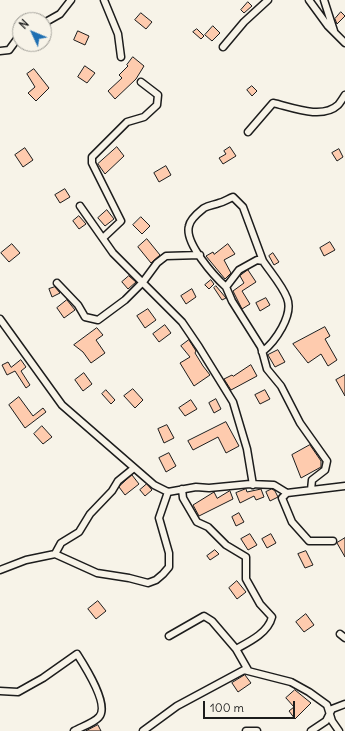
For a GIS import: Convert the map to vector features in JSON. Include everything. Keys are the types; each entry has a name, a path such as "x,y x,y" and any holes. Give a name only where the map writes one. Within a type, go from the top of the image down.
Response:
{"street":[{"path":"52,18 60,14 67,2 71,0"},
{"path":"104,0 118,34 121,57"},
{"path":"223,47 244,22 268,0"},
{"path":"309,0 334,32 345,43"},
{"path":"324,0 334,32"},
{"path":"0,51 8,50 12,45"},
{"path":"103,238 121,221 92,163 92,157 127,122 144,118 157,105 158,95 141,82"},
{"path":"248,132 273,103 316,112 326,111 337,106 345,95"},
{"path":"262,352 272,344 280,332 288,312 288,299 263,261 243,207 233,197 219,204 206,206 196,214 189,226 192,242 215,277 226,288 262,352 268,369 281,386 300,423 319,447 327,461 325,470 312,480 311,490"},
{"path":"80,206 113,253 144,282 182,322 233,402 246,449 253,484"},
{"path":"57,283 78,306 85,317 98,320 125,300 144,282 157,263 166,256 200,255"},
{"path":"226,288 239,270 257,260 263,261"},
{"path":"0,319 62,405 81,419 154,485 168,492 196,486 209,488 253,484 274,485 287,493"},
{"path":"55,554 61,543 79,532 90,514 112,491 118,481 134,468"},
{"path":"333,541 309,541 292,522 282,498 287,493 345,486"},
{"path":"182,489 183,498 197,522 208,527 226,545 246,557 246,579 260,604 272,617 270,623 258,637 236,650"},
{"path":"0,570 26,560 55,554 97,572 148,583 156,580 169,567 169,553 159,518 168,492"},
{"path":"169,636 204,616 212,621 236,650 248,670"},
{"path":"0,691 18,692 43,678 77,654 98,691 102,712 99,718 74,731"},
{"path":"143,731 177,706 226,678 244,670 291,682 309,692 327,705 329,714 339,731"},
{"path":"311,731 326,721 332,709 345,704"},
{"path":"246,731 257,731"}],"building":[{"path":"248,2 252,6 244,13 241,10"},
{"path":"341,12 345,16 337,24 335,19"},
{"path":"141,13 152,22 146,29 135,20"},
{"path":"213,26 220,33 212,41 205,35"},
{"path":"197,29 204,36 201,39 193,32"},
{"path":"78,31 89,36 85,45 74,40"},
{"path":"133,57 144,66 136,79 115,99 108,91 122,78 119,75 128,66 127,65"},
{"path":"85,66 95,73 87,83 78,77"},
{"path":"34,69 49,88 36,101 28,93 35,87 27,74"},
{"path":"252,86 257,91 252,96 247,90"},
{"path":"117,147 124,156 105,174 98,164"},
{"path":"230,147 236,156 223,164 219,158 226,154 224,151"},
{"path":"25,148 33,160 23,167 15,155"},
{"path":"339,149 343,157 337,161 332,153"},
{"path":"166,166 171,175 159,182 154,173"},
{"path":"65,189 70,197 60,203 55,195"},
{"path":"107,210 114,219 105,226 98,218"},
{"path":"79,216 86,224 79,229 73,221"},
{"path":"141,217 150,226 142,234 133,225"},
{"path":"147,239 160,255 151,263 138,247"},
{"path":"330,242 335,250 324,256 320,248"},
{"path":"12,244 20,253 9,262 1,253"},
{"path":"228,244 235,254 224,260 231,273 225,279 206,256 213,252 214,254"},
{"path":"273,253 279,262 274,265 269,256"},
{"path":"248,270 256,282 242,291 250,304 242,309 233,291 244,283 240,276"},
{"path":"129,276 136,282 128,289 122,282"},
{"path":"211,280 214,284 209,289 205,285"},
{"path":"216,286 226,298 222,300 214,288"},
{"path":"55,287 60,293 52,297 49,289"},
{"path":"192,289 196,297 186,304 181,296"},
{"path":"266,298 270,305 260,311 256,303"},
{"path":"67,300 75,310 64,318 57,308"},
{"path":"148,309 156,320 145,328 137,316"},
{"path":"165,325 171,333 159,342 153,334"},
{"path":"325,327 330,336 325,339 337,360 328,366 321,354 308,363 293,344"},
{"path":"97,328 103,335 96,340 105,353 91,363 83,352 74,345"},
{"path":"189,340 196,351 195,353 210,375 194,386 180,363 190,357 181,346"},
{"path":"278,350 285,362 275,367 268,355"},
{"path":"21,360 26,367 21,371 30,385 26,388 15,371 7,375 2,365 8,362 11,367"},
{"path":"251,365 257,376 231,390 224,379 232,375 233,376"},
{"path":"84,373 92,384 83,391 75,380"},
{"path":"345,375 345,396 336,380"},
{"path":"133,389 143,400 135,408 124,396"},
{"path":"106,390 115,400 111,404 102,394"},
{"path":"265,390 270,399 260,404 255,395"},
{"path":"19,397 33,416 43,408 46,412 25,428 9,405"},
{"path":"216,399 221,409 214,413 209,403"},
{"path":"191,400 197,409 185,416 179,408"},
{"path":"226,422 239,446 226,453 218,437 193,450 188,441"},
{"path":"167,425 174,438 164,443 158,429"},
{"path":"42,426 52,437 43,444 34,434"},
{"path":"310,445 321,461 321,467 301,478 292,455"},
{"path":"169,453 176,466 166,472 159,458"},
{"path":"132,475 139,484 125,495 119,487"},
{"path":"147,484 152,490 145,496 140,490"},
{"path":"246,489 247,492 261,489 264,497 256,500 254,496 240,503 236,493"},
{"path":"272,489 278,497 270,501 266,492"},
{"path":"230,491 233,499 199,516 193,505 214,492 217,498"},
{"path":"239,513 244,522 236,526 232,517"},
{"path":"250,534 257,545 248,550 241,539"},
{"path":"271,534 276,543 267,548 262,539"},
{"path":"345,538 345,557 337,543"},
{"path":"215,550 219,554 210,560 207,556"},
{"path":"306,551 313,565 305,568 298,554"},
{"path":"237,581 246,592 237,599 229,588"},
{"path":"98,601 106,611 96,619 88,609"},
{"path":"306,614 314,625 304,632 296,622"},
{"path":"245,675 251,683 238,692 232,683"},
{"path":"295,690 311,703 295,719 289,711 294,707 286,698"},
{"path":"98,725 101,731 86,731"}]}
